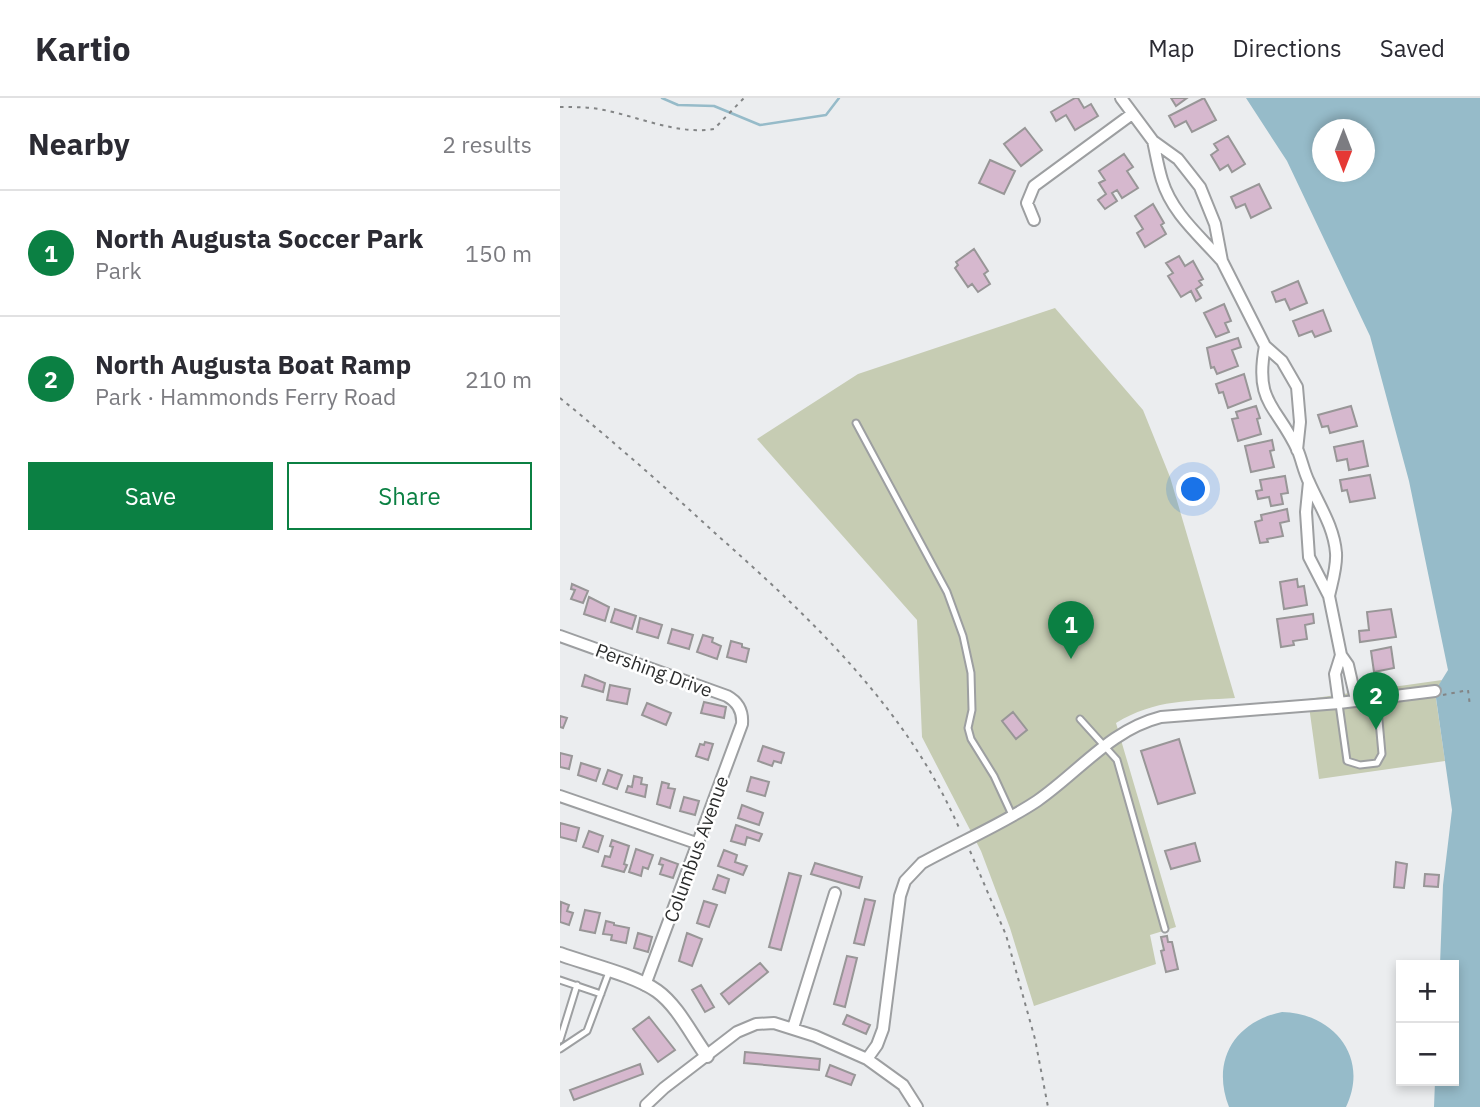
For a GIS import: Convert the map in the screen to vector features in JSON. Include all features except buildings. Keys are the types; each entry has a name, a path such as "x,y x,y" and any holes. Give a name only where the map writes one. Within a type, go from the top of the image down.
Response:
{"street":[{"path":"1121,98 1153,141 1178,159 1200,187 1215,223 1222,261 1265,346 1282,361 1297,387 1300,422 1297,450"},
{"path":"1034,220 1027,203 1034,186 1132,114"},
{"path":"1153,141 1162,180 1170,199 1186,223 1222,261"},
{"path":"1265,346 1261,369 1263,391 1297,450 1309,482 1323,508 1336,552 1329,596"},
{"path":"1309,482 1306,512 1308,557 1329,596 1340,655 1335,674 1339,703"},
{"name":"Pershing Drive","path":"560,635 727,696 736,702 742,713"},
{"path":"1340,655 1348,665 1356,701"},
{"path":"867,1059 877,1045 883,1029 902,888 910,874 922,863 1012,815 1051,790 1125,730 1161,717 1439,693"},
{"name":"Columbus Avenue","path":"645,985 742,724 742,713"},
{"path":"560,796 699,844"},
{"path":"793,1028 835,893"},
{"path":"560,954 658,992 668,1001 707,1056"},
{"path":"646,1107 663,1088 737,1032 747,1027 774,1023 793,1028 867,1059 903,1085 917,1107"}],"lane":[{"path":"856,423 947,592 963,636 971,673 972,710 968,728 971,739 994,776 1012,815"},
{"path":"1339,703 1347,761 1360,765 1377,763 1382,754 1377,698"},
{"path":"1080,719 1117,761 1165,929"},
{"path":"560,1049 587,1031 609,972"},
{"path":"560,980 601,994"},
{"path":"560,1040 577,985"}],"path":[{"path":"560,107 602,109 691,130 714,129 743,98"},
{"path":"560,398 630,455 756,568 867,682 893,715 942,792 990,894 1006,935 1035,1039 1048,1107"},
{"path":"1439,693 1468,690 1470,706"}],"green space":[{"path":"1055,308 1143,410 1170,477 1235,698 1159,705 1116,723 1176,927 1150,935 1156,964 1034,1006 1010,928 981,851 922,737 917,620 757,439 858,374"},
{"path":"1442,680 1435,692 1445,761 1319,779 1308,699"}],"water":[{"path":"1246,98 1480,98 1480,1107 1434,1107 1435,1086 1459,1086 1459,960 1440,960 1443,885 1452,810 1435,691 1448,670 1409,481 1370,336 1287,161"},
{"path":"1282,1012 1317,1020 1331,1029 1342,1041 1350,1055 1353,1071 1352,1089 1346,1107 1229,1107 1223,1074 1225,1059 1231,1046 1239,1034 1251,1025"}],"waterway":[{"path":"662,98 678,105 714,106 760,125 826,115 839,98"}],"place":[{"name":"North Augusta Soccer Park","path":"1071,659"},
{"name":"North Augusta Boat Ramp","path":"1376,730"}]}
